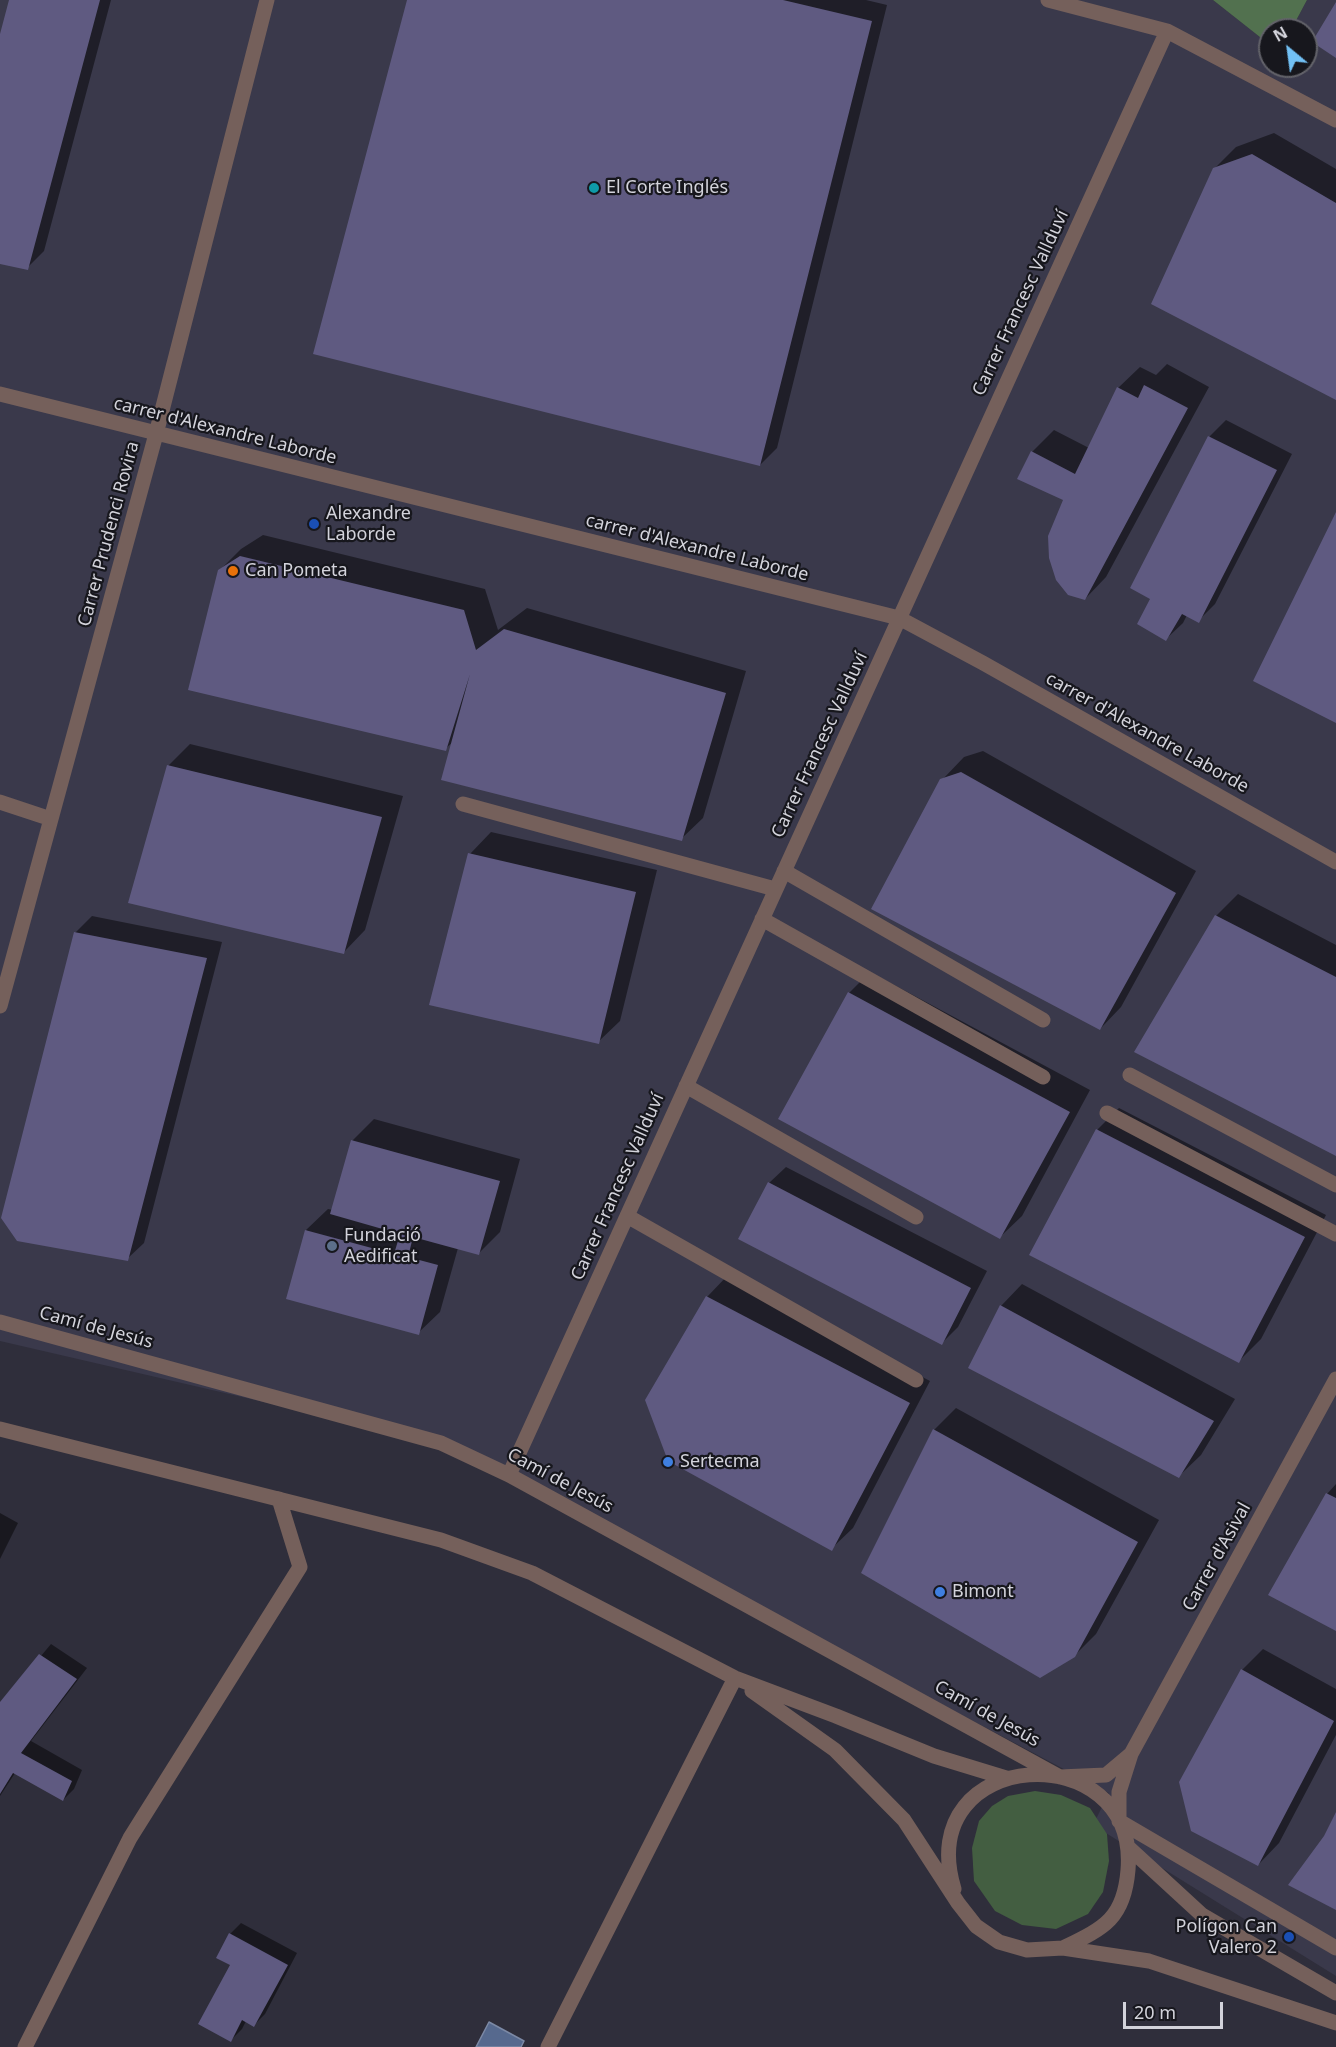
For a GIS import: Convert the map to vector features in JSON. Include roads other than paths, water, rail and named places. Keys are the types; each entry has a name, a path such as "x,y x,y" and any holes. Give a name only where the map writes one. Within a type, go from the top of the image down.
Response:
{"street":[{"name":"Carrer Prudenci Rovira","path":"0,1006 156,434 267,0"},
{"path":"1048,0 1167,31 1336,120"},
{"name":"Carrer Francesc Vallduví","path":"509,1475 1167,31"},
{"name":"carrer d'Alexandre Laborde","path":"0,394 899,618 1336,862"},
{"path":"0,802 51,819"},
{"path":"463,804 775,889"},
{"path":"784,871 1043,1020"},
{"path":"762,919 1043,1077"},
{"path":"1130,1075 1336,1185"},
{"path":"686,1086 916,1217"},
{"path":"1107,1113 1336,1234"},
{"path":"627,1216 916,1380"},
{"name":"Camí de Jesús","path":"0,1322 441,1443 509,1475 1060,1777"},
{"name":"Carrer d'Asival","path":"1131,1754 1336,1379"},
{"path":"0,1429 441,1540 532,1573 735,1678 934,1756 1006,1778"},
{"path":"25,2047 130,1838 300,1567 279,1499"},
{"path":"735,1678 835,1750 904,1820 958,1903 976,1926 999,1942 1027,1950 1063,1948 1149,1961 1336,2023"},
{"path":"548,2047 735,1678"},
{"path":"1060,1777 1106,1775 1131,1754"},
{"path":"1119,1821 1119,1792 1131,1754"},
{"path":"958,1903 949,1874 948,1851 951,1828 964,1808 982,1789 1006,1778 1034,1773 1078,1781 1096,1792 1110,1806 1119,1821 1128,1847 1126,1891 1116,1915 1094,1933 1063,1948"},
{"path":"1119,1821 1336,1948"},
{"path":"1128,1847 1202,1915 1336,1993"}],"water":[{"path":"489,2022 524,2041 521,2047 476,2047"}],"place":[{"name":"El Corte Inglés","path":"594,188"},
{"name":"Alexandre Laborde","path":"314,524"},
{"name":"Can Pometa","path":"233,571"},
{"name":"Fundació Aedificat","path":"332,1246"},
{"name":"Sertecma","path":"668,1462"},
{"name":"Bimont","path":"940,1592"},
{"name":"Polígon Can Valero 2","path":"1289,1937"}]}
